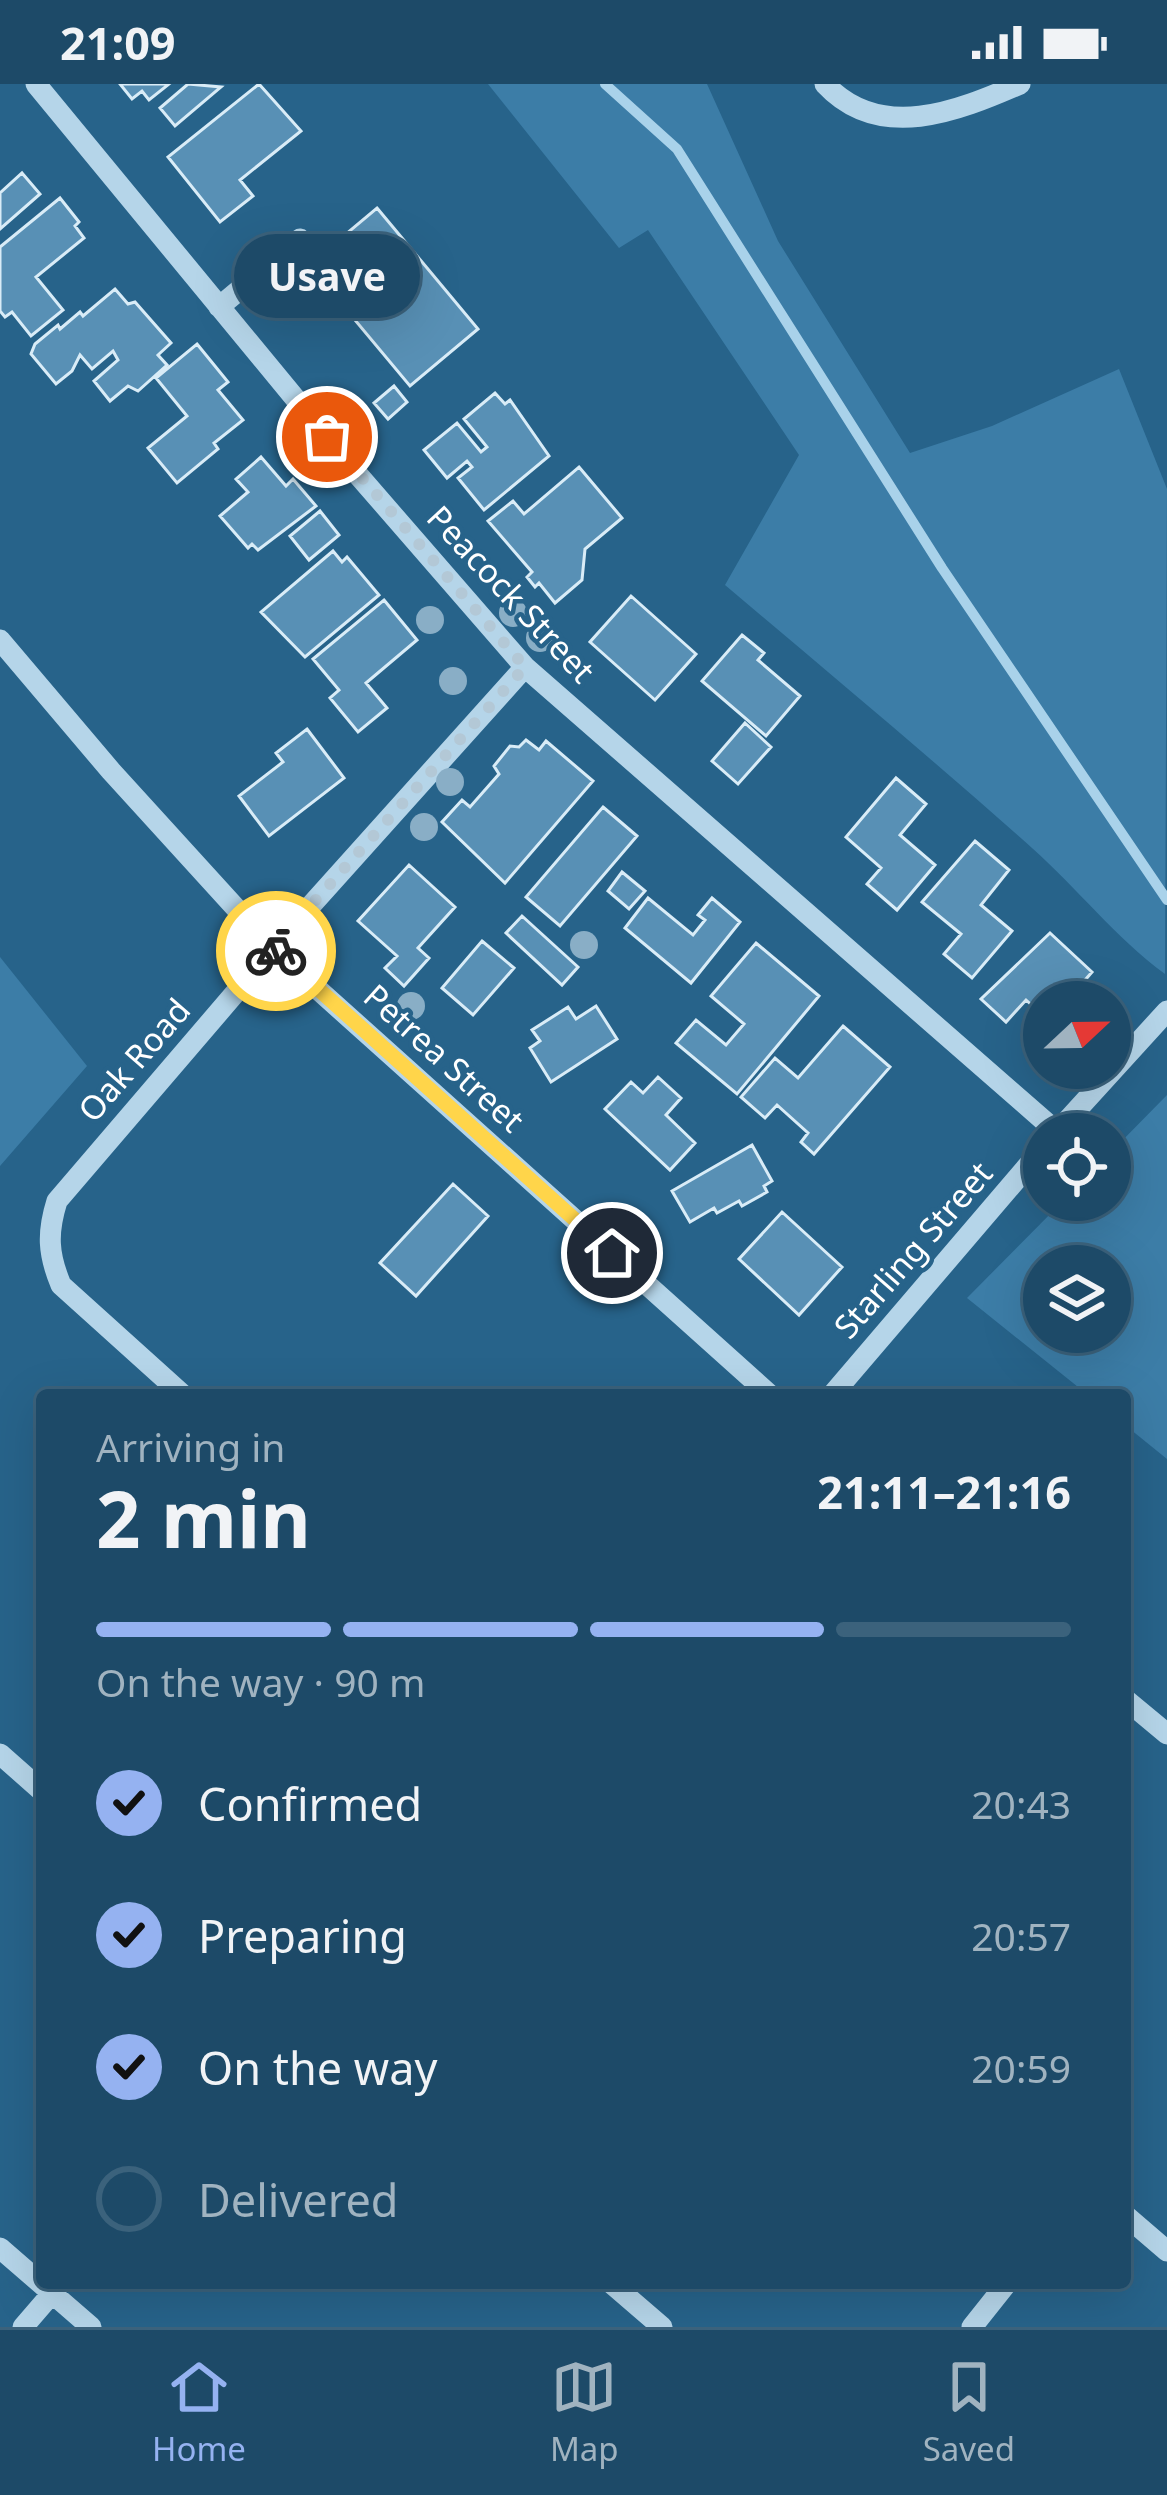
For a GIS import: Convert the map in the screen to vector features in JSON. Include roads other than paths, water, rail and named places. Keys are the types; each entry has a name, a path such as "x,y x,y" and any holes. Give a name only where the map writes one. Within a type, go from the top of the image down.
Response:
{"street":[{"name":"Peacock Street","path":"36,84 525,667 1024,1113"},
{"path":"825,84 861,110 906,118 965,108 1020,84"},
{"path":"219,307 300,239"},
{"name":"Petrea Street","path":"0,640 274,950 763,1389"},
{"name":"Oak Road","path":"176,1389 61,1285 47,1230 57,1201 525,667"},
{"name":"Starling Street","path":"1075,1113 1167,1011"},
{"name":"Starling Street","path":"837,1389 1023,1172"},
{"path":"1131,1704 1167,1734"},
{"path":"0,1754 36,1786"},
{"path":"1131,2220 1167,2251"},
{"path":"0,2248 36,2273"},
{"path":"23,2327 56,2289"},
{"path":"58,2289 91,2327"},
{"path":"618,2289 662,2327"},
{"path":"972,2327 1002,2289"}],"waterway":[{"path":"605,84 677,149 942,568 1167,900"}],"place":[{"name":"Usave","path":"327,437"}]}
